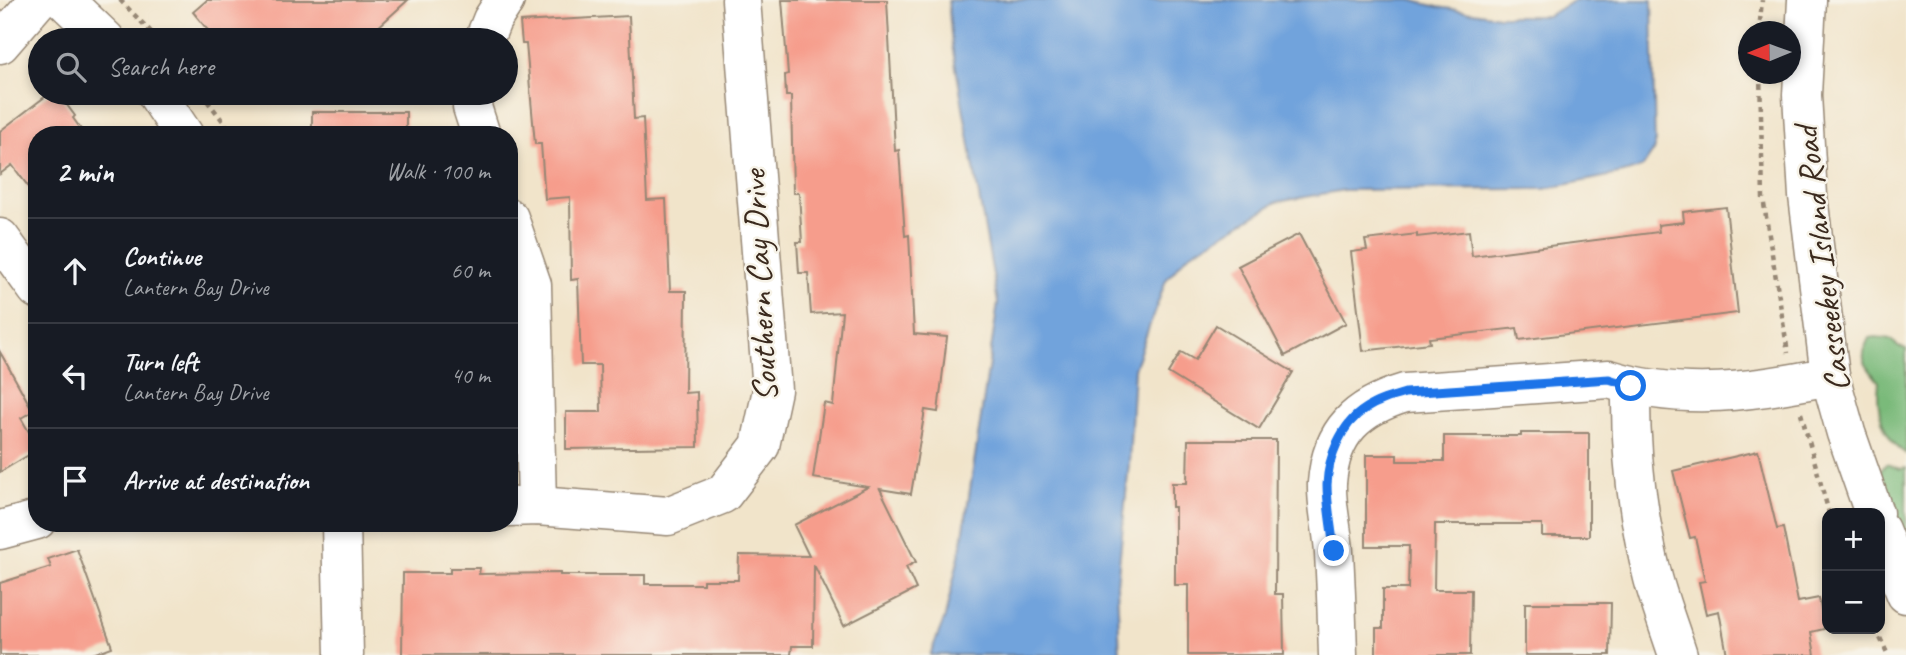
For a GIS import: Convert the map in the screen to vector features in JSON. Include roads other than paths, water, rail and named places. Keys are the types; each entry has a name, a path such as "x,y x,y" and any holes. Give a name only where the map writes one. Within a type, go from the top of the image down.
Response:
{"street":[{"path":"0,44 38,0"},
{"path":"64,0 93,28"},
{"path":"489,28 505,0"},
{"name":"Southern Cay Drive","path":"518,244 532,285 523,507 668,516 723,494 760,446 772,390 741,0"},
{"name":"Casseekey Island Road","path":"1807,0 1802,95 1808,196 1830,376 1846,433 1872,508"},
{"path":"164,105 178,126"},
{"path":"472,105 478,126"},
{"path":"0,238 28,277"},
{"path":"1338,655 1334,551 1327,485 1332,454 1345,429 1363,410 1384,399 1405,393 1609,379 1631,386 1715,394 1793,384 1830,376"},
{"path":"1631,386 1630,431 1638,505 1653,579 1678,655"},
{"path":"0,530 28,522"},
{"path":"341,532 344,655"},
{"path":"1885,542 1906,594"}],"water":[{"path":"948,0 1411,0 1499,16 1547,16 1575,0 1652,0 1655,149 1643,167 1544,189 1344,190 1277,202 1188,255 1166,280 1134,369 1129,464 1117,585 1120,655 930,655 945,617 962,543 998,303 952,45"}]}
